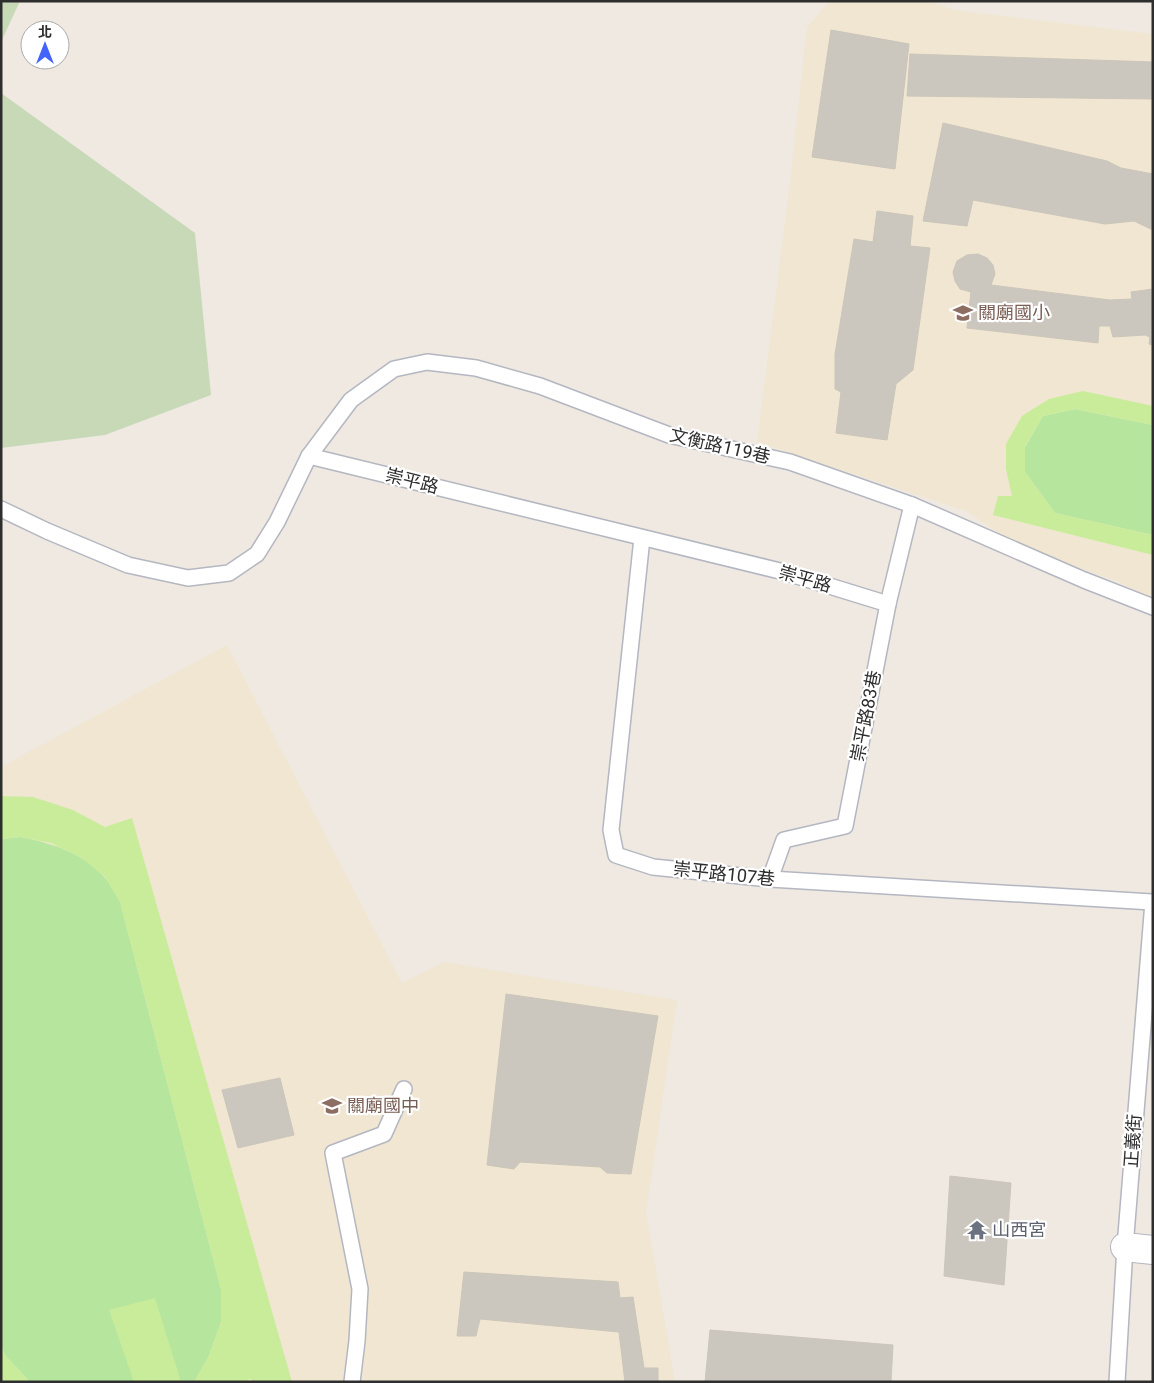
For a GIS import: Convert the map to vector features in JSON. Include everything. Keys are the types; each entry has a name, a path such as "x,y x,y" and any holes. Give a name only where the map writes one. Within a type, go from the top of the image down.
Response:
{"street":[{"path":"1126,1247 1153,1250"}],"lane":[{"name":"文衡路119巷","path":"309,456 351,400 394,369 427,362 476,368 540,386 669,435 790,462 912,504 1084,580 1153,607"},
{"path":"1,508 48,532 128,565 188,578 229,573 257,554 277,522 309,456"},
{"name":"崇平路","path":"309,456 784,572 888,604"},
{"name":"崇平路83巷","path":"770,879 784,840 845,826 888,604 912,504"},
{"name":"崇平路107巷","path":"642,538 612,830 616,855 653,867 770,879 1152,902"},
{"name":"正義街","path":"1117,1382 1152,902"},
{"path":"352,1382 360,1289 333,1153 384,1134 404,1090"}],"shaded area":[{"name":"關廟國小","path":"830,1 929,1 954,10 1153,34 1153,599 1119,582 1018,546 966,511 757,442 790,184 807,27"},
{"name":"關廟國中","path":"227,645 402,983 444,962 677,1000 646,1212 675,1382 1,1382 1,767"}],"green space":[{"path":"1,1 20,1 1,42"},
{"path":"1,93 195,233 211,395 105,435 1,448"},
{"path":"1083,391 1153,406 1153,425 1075,409 1043,416 1025,446 1025,472 1055,513 1153,535 1153,555 993,515 998,496 1012,496 1006,469 1006,444 1022,416 1049,399"},
{"path":"1075,409 1153,425 1153,535 1055,513 1025,472 1025,447 1043,416"},
{"path":"1,796 33,797 73,810 105,827 132,818 292,1382 252,1382 250,1378 247,1382 194,1382 209,1356 221,1322 221,1289 120,902 105,877 82,858 51,843 21,837 1,839"},
{"path":"21,837 44,842 66,850 87,862 105,878 120,902 221,1289 221,1322 209,1356 194,1382 30,1382 4,1354 1,1342 1,839"},
{"path":"155,1298 181,1382 134,1382 109,1310"},
{"path":"1,1342 4,1354 30,1382 1,1382"}],"building":[{"path":"831,30 909,44 895,169 812,157"},
{"path":"910,54 1153,62 1153,99 907,96"},
{"path":"943,123 1107,161 1121,168 1153,174 1153,230 1134,221 1105,224 973,200 967,226 923,221"},
{"path":"877,211 913,216 910,246 930,248 913,370 896,384 887,440 836,433 841,392 835,389 835,354 854,239 873,242"},
{"path":"978,254 987,258 993,265 995,274 991,285 1110,300 1132,299 1131,292 1153,289 1153,345 1149,344 1150,337 1145,335 1113,337 1110,326 1099,326 1098,343 967,328 971,292 960,289 955,281 953,272 957,261 967,255"},
{"path":"506,994 658,1016 631,1174 607,1173 600,1167 520,1162 514,1169 487,1165"},
{"path":"280,1078 294,1135 238,1148 222,1090"},
{"name":"山西宮","path":"950,1176 1011,1183 1004,1285 944,1276"},
{"path":"464,1272 618,1282 620,1298 633,1297 644,1368 658,1368 658,1382 625,1382 619,1332 480,1319 476,1336 457,1336"},
{"path":"710,1330 893,1345 891,1382 705,1382"}],"place":[{"name":"關廟國小","path":"963,313"},
{"name":"關廟國中","path":"332,1106"},
{"name":"山西宮","path":"977,1230"}]}
